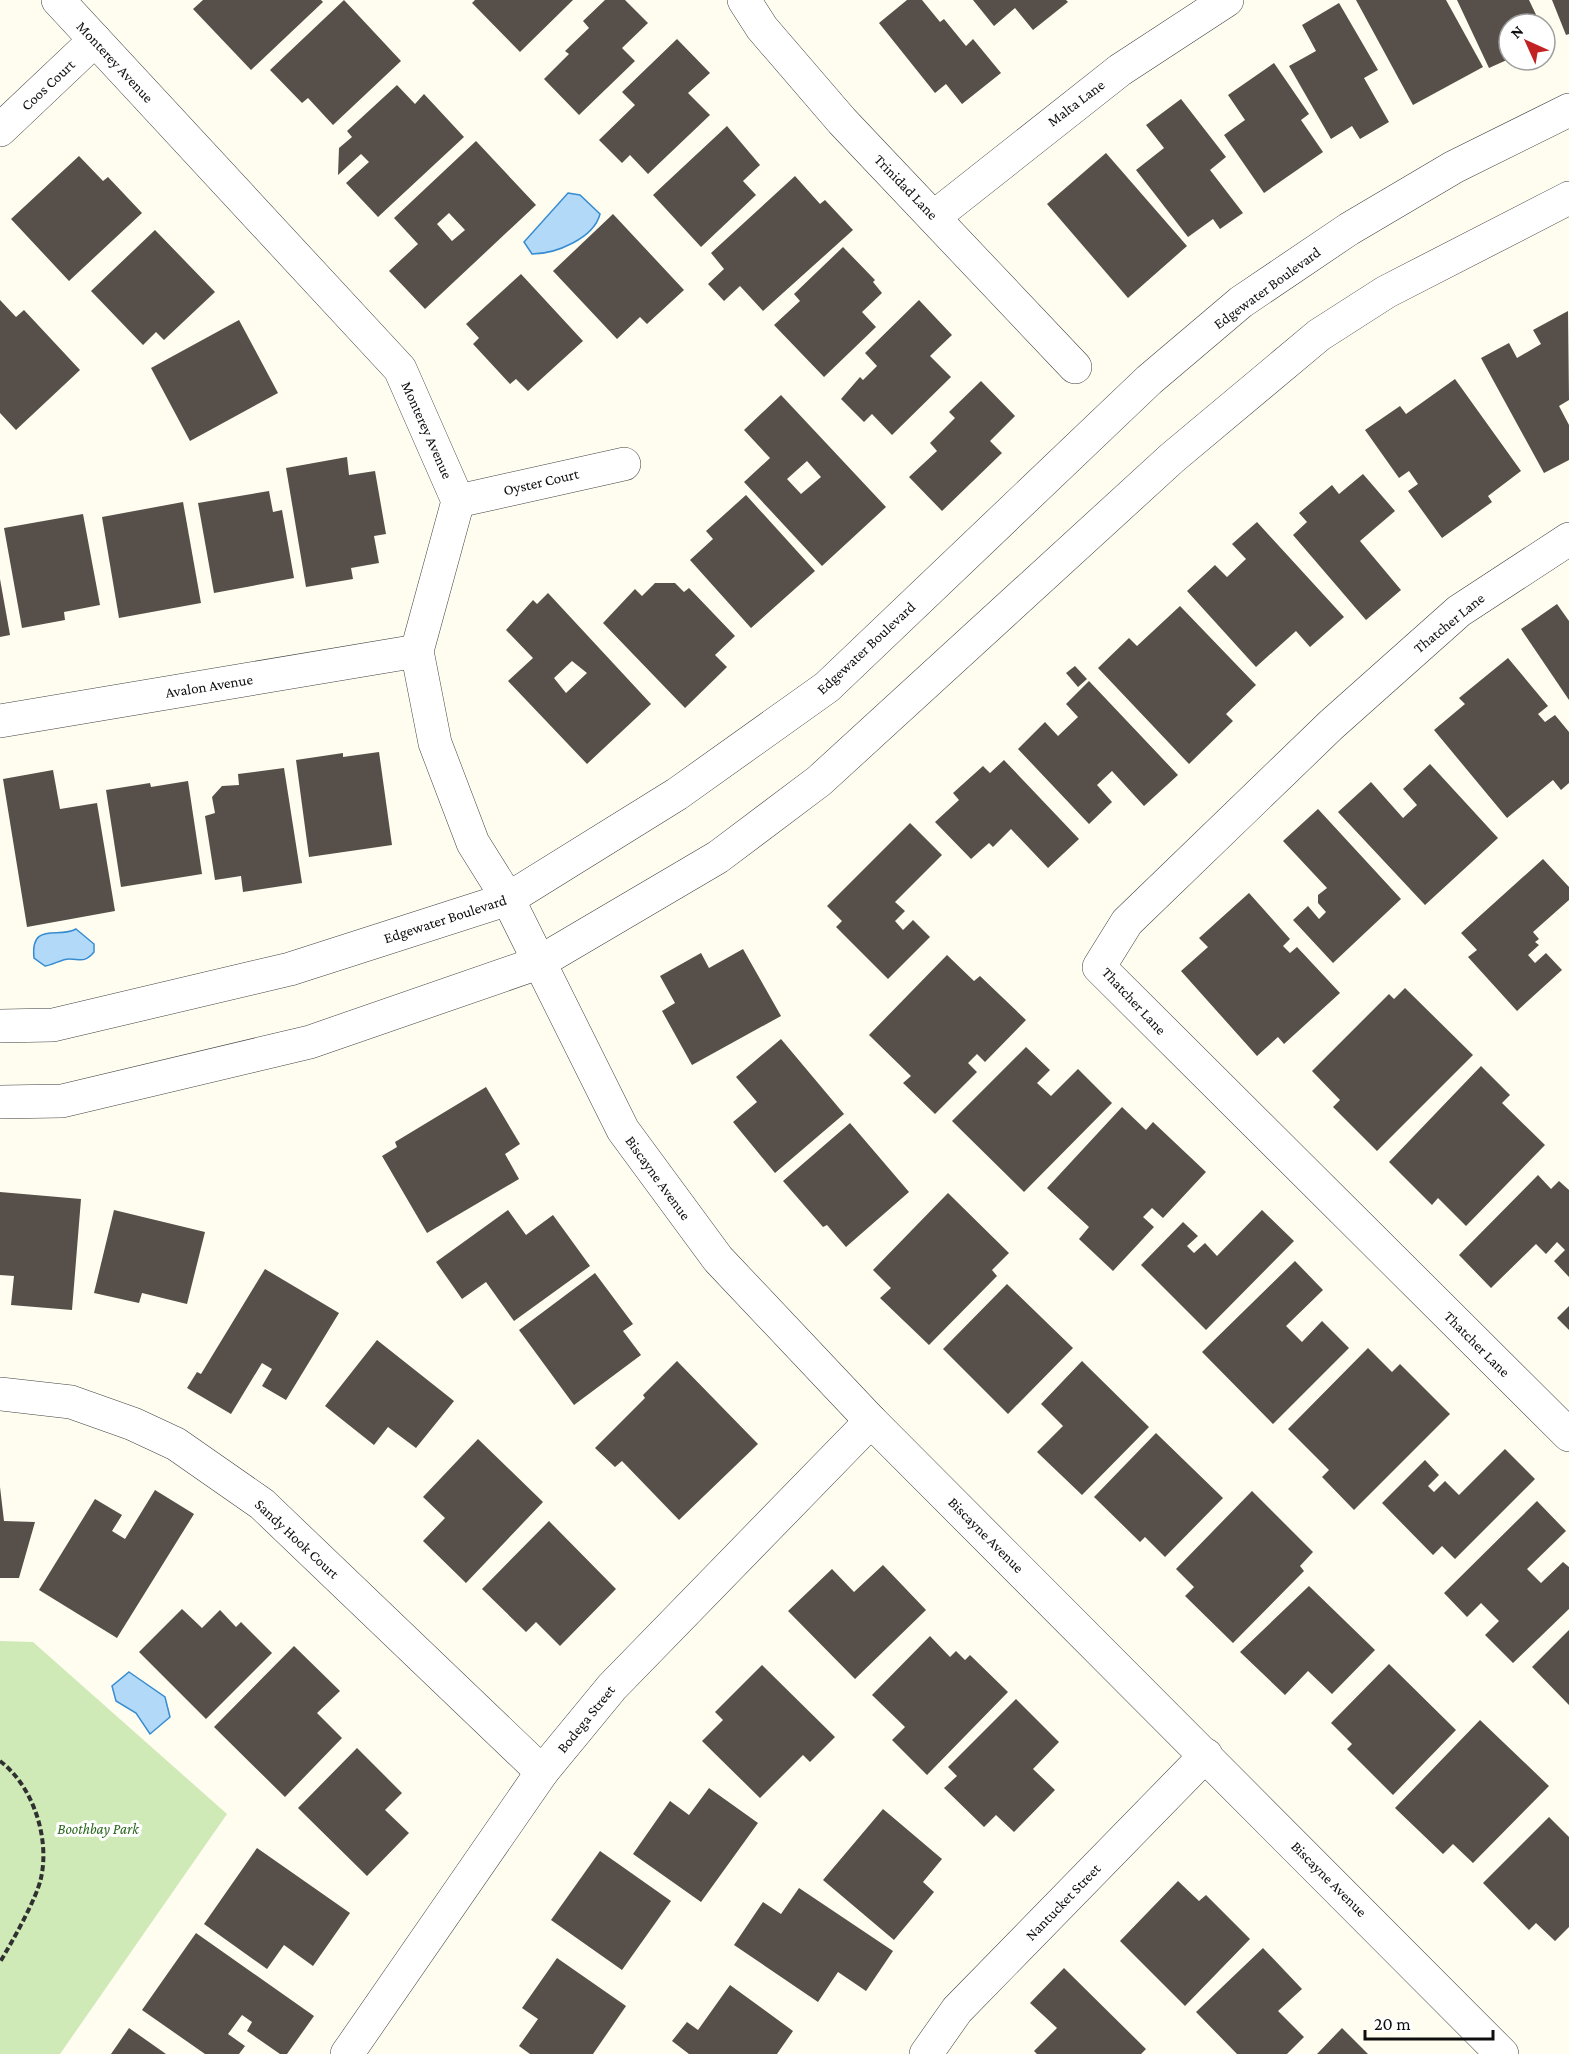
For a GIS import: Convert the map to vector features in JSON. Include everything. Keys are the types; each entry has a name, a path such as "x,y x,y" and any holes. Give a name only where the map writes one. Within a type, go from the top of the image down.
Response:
{"street":[{"name":"Monterey Avenue","path":"58,0 400,369 458,501"},
{"name":"Trinidad Lane","path":"744,0 762,28 842,121 1075,367"},
{"name":"Malta Lane","path":"934,217 1120,69 1227,0"},
{"name":"Coos Court","path":"0,130 95,40"},
{"name":"Edgewater Boulevard","path":"0,1026 53,1025 290,969 508,899 677,794 827,687 1149,380 1241,302 1349,229 1444,173 1569,110"},
{"path":"0,1102 62,1101 310,1042 538,963 718,857 819,781 1172,458 1319,335 1386,292 1569,198"},
{"name":"Oyster Court","path":"458,501 624,464"},
{"path":"458,501 417,651 435,743 473,843 508,899 538,963"},
{"name":"Thatcher Lane","path":"1569,539 1460,611 1331,724 1127,922 1100,967 1569,1435"},
{"name":"Avalon Avenue","path":"0,721 417,651"},
{"name":"Biscayne Avenue","path":"538,963 622,1130 718,1259 871,1420 1502,2054"},
{"name":"Sandy Hook Court","path":"0,1394 71,1402 133,1424 176,1444 262,1504 543,1772"},
{"name":"Bodega Street","path":"347,2054 543,1772 612,1687 871,1420"},
{"name":"Nantucket Street","path":"926,2054 957,2010 1206,1755"}],"path":[{"path":"0,1761 26,1790 33,1806 42,1848 41,1879 0,1962"}],"green space":[{"name":"Boothbay Park","path":"0,1641 33,1642 227,1814 60,2054 0,2054"}],"water":[{"path":"568,193 580,195 600,214 596,223 573,243 552,251 532,254 524,242"},
{"path":"76,929 94,944 94,952 88,958 66,959 45,966 34,958 36,939 41,935"},
{"path":"129,1672 165,1697 170,1717 150,1734 136,1713 116,1701 112,1686"}],"building":[{"path":"203,0 321,0 323,2 251,70 193,9"},
{"path":"344,0 401,61 333,125 308,98 302,103 270,70"},
{"path":"475,0 573,0 520,52 472,3"},
{"path":"605,0 625,0 648,23 622,48 635,61 579,115 544,79 569,54 565,51 589,28 583,21"},
{"path":"907,0 922,0 940,22 944,19 966,46 973,39 1001,73 962,104 946,84 935,93 879,23"},
{"path":"973,0 1066,0 1068,2 1033,30 1015,8 994,26"},
{"path":"1356,0 1446,0 1483,67 1413,105"},
{"path":"1457,0 1529,0 1535,12 1497,12 1497,64 1489,68"},
{"path":"1552,0 1569,0 1569,34 1566,35"},
{"path":"1339,3 1378,70 1364,78 1389,122 1360,139 1352,126 1331,139 1289,66 1316,51 1302,25"},
{"path":"677,39 710,73 688,93 710,115 648,174 630,155 622,163 599,140 635,105 622,92"},
{"path":"1274,63 1309,114 1301,120 1323,152 1264,193 1224,135 1245,120 1228,95"},
{"path":"397,85 415,104 424,94 464,137 378,217 346,183 369,162 361,154 338,175 339,148 352,137 347,131"},
{"path":"1181,99 1226,157 1210,170 1243,213 1220,229 1213,219 1188,237 1136,170 1164,148 1146,125"},
{"path":"727,126 760,165 743,181 756,195 701,247 653,195"},
{"path":"476,141 536,205 425,309 389,271 418,244 394,218","holes":["449,213 465,230 452,241 437,224"]},
{"path":"1106,153 1187,246 1128,298 1047,204"},
{"path":"79,156 103,181 108,177 142,213 69,281 11,219"},
{"path":"795,176 820,204 825,200 853,230 763,311 740,286 724,301 708,284 724,269 711,253"},
{"path":"613,214 684,290 647,324 640,317 617,339 553,271"},
{"path":"155,230 215,292 164,340 156,332 143,345 91,291"},
{"path":"843,247 875,280 873,282 882,293 862,312 876,327 824,377 774,325 800,301 794,294"},
{"path":"521,274 583,341 528,391 516,379 510,384 473,344 479,338 466,324"},
{"path":"0,300 16,317 24,310 80,370 16,430 0,413"},
{"path":"919,300 952,335 930,356 951,377 892,435 872,414 864,422 841,399 860,377 863,380 877,366 865,353"},
{"path":"1568,311 1569,400 1559,406 1569,425 1569,460 1544,473 1481,358 1509,343 1517,358 1541,344 1533,330"},
{"path":"239,320 278,393 190,441 151,368"},
{"path":"1455,379 1521,471 1488,496 1492,502 1442,538 1408,491 1418,484 1409,471 1399,478 1365,430 1400,406 1406,414"},
{"path":"981,381 1015,416 990,441 1002,453 942,511 909,477 937,451 930,443 955,418 949,412"},
{"path":"781,395 886,507 822,566 744,482 770,458 744,430","holes":["807,461 821,477 801,494 787,479"]},
{"path":"347,457 349,475 375,471 386,534 374,536 379,563 351,568 353,579 306,587 286,468"},
{"path":"1363,474 1395,511 1360,541 1401,590 1366,620 1293,535 1307,522 1299,513 1332,485 1339,494"},
{"path":"269,491 273,512 282,510 294,578 214,593 198,503"},
{"path":"746,495 815,571 751,628 690,560 713,539 706,531"},
{"path":"183,502 201,603 119,618 102,517"},
{"path":"83,514 100,605 64,612 65,620 22,628 4,528"},
{"path":"1257,522 1344,617 1310,647 1296,631 1256,667 1187,591 1215,565 1227,577 1246,559 1232,544"},
{"path":"0,579 10,635 0,637"},
{"path":"655,583 675,583 684,592 689,588 735,636 715,655 727,667 685,708 603,623 635,589 642,596"},
{"path":"548,593 651,704 587,764 508,681 533,658 506,630 533,600 537,604","holes":["572,661 587,673 566,693 554,678"]},
{"path":"1557,604 1569,621 1569,700 1521,629"},
{"path":"1180,606 1256,685 1226,714 1233,721 1189,764 1098,668 1129,638 1137,646"},
{"path":"1508,658 1548,706 1538,714 1545,722 1555,715 1569,732 1569,783 1561,790 1553,780 1507,818 1434,730 1465,704 1459,698"},
{"path":"1075,666 1087,679 1078,687 1066,673"},
{"path":"1089,681 1178,775 1144,806 1112,771 1097,785 1112,802 1089,824 1018,749 1045,722 1058,736 1078,717 1066,704"},
{"path":"379,752 392,845 309,857 296,760 343,753 343,757"},
{"path":"1004,760 1079,839 1048,868 1011,829 993,847 989,843 971,859 935,822 959,800 953,793 983,766 990,773"},
{"path":"1430,764 1498,838 1425,905 1338,812 1371,782 1403,818 1417,805 1403,789"},
{"path":"284,768 302,883 243,892 241,876 215,880 205,816 215,813 212,797 222,786 239,785 238,774"},
{"path":"53,770 60,809 97,803 115,911 27,927 3,779"},
{"path":"188,781 202,874 121,887 106,790 150,783 151,787"},
{"path":"1318,809 1401,899 1333,963 1293,920 1308,906 1319,919 1326,912 1318,903 1318,895 1327,888 1283,841"},
{"path":"910,823 942,855 895,902 905,911 895,921 903,930 913,920 930,937 888,979 836,927 842,921 827,906"},
{"path":"1543,859 1569,887 1569,900 1533,932 1539,939 1535,942 1539,945 1528,955 1535,963 1546,953 1562,970 1517,1011 1468,957 1477,950 1461,933"},
{"path":"1249,893 1290,939 1283,946 1290,953 1297,947 1340,993 1284,1044 1278,1037 1257,1056 1181,971 1208,947 1199,938"},
{"path":"743,949 781,1016 692,1065 662,1011 675,1003 660,976 701,953 709,968"},
{"path":"947,955 974,981 980,976 1026,1020 985,1062 977,1054 968,1063 977,1072 935,1114 903,1083 911,1076 869,1035"},
{"path":"1405,988 1473,1055 1377,1151 1333,1107 1340,1100 1312,1071 1389,994 1394,999"},
{"path":"781,1039 844,1114 775,1173 733,1122 757,1102 736,1077"},
{"path":"1026,1047 1050,1070 1037,1083 1051,1096 1078,1069 1112,1103 1024,1192 952,1121"},
{"path":"1481,1066 1510,1095 1502,1103 1545,1145 1466,1226 1438,1198 1432,1205 1389,1162"},
{"path":"486,1087 520,1144 505,1154 519,1179 427,1233 382,1156 397,1147 395,1142"},
{"path":"1122,1107 1146,1130 1153,1122 1206,1172 1163,1218 1152,1208 1143,1217 1154,1227 1113,1271 1079,1239 1089,1227 1047,1188"},
{"path":"850,1123 909,1192 846,1247 827,1225 823,1227 783,1181"},
{"path":"1538,1175 1551,1189 1559,1181 1569,1190 1569,1277 1554,1261 1565,1250 1557,1242 1546,1254 1536,1244 1491,1288 1459,1255"},
{"path":"0,1192 81,1199 72,1310 11,1305 14,1276 0,1275"},
{"path":"948,1193 1009,1253 992,1270 997,1276 929,1345 880,1298 891,1288 873,1270"},
{"path":"114,1210 205,1232 187,1304 142,1293 139,1303 94,1293"},
{"path":"508,1210 526,1235 553,1215 590,1266 514,1321 486,1282 462,1299 436,1262"},
{"path":"1262,1210 1294,1241 1206,1330 1141,1265 1183,1222 1198,1236 1187,1246 1194,1253 1205,1243 1217,1256"},
{"path":"1295,1261 1323,1290 1286,1326 1302,1342 1322,1321 1349,1348 1273,1424 1202,1352"},
{"path":"265,1269 339,1313 286,1400 262,1386 272,1369 262,1363 231,1414 187,1388 197,1372 201,1374"},
{"path":"595,1273 633,1324 623,1331 641,1355 574,1405 519,1330"},
{"path":"1007,1284 1073,1348 1008,1414 943,1349"},
{"path":"1569,1306 1569,1330 1557,1318"},
{"path":"377,1340 454,1401 416,1448 388,1427 374,1445 325,1406"},
{"path":"1368,1348 1392,1372 1400,1364 1450,1414 1354,1510 1322,1477 1329,1470 1288,1429"},
{"path":"677,1361 758,1444 679,1520 622,1461 615,1467 595,1448 645,1398 643,1395"},
{"path":"1082,1361 1149,1427 1082,1495 1037,1452 1063,1426 1041,1404"},
{"path":"1156,1433 1223,1498 1165,1557 1145,1537 1140,1542 1094,1497"},
{"path":"478,1439 543,1502 466,1583 423,1541 445,1518 423,1497"},
{"path":"1505,1449 1535,1479 1455,1559 1442,1546 1433,1555 1382,1503 1425,1460 1439,1475 1428,1486 1434,1492 1445,1481 1459,1495"},
{"path":"0,1487 4,1521 35,1522 19,1578 0,1578"},
{"path":"155,1490 194,1514 117,1638 39,1590 95,1499 122,1515 112,1531 125,1539"},
{"path":"1252,1491 1313,1552 1300,1566 1304,1571 1233,1643 1185,1596 1194,1587 1176,1569"},
{"path":"1537,1501 1566,1531 1527,1569 1541,1583 1563,1562 1569,1567 1569,1609 1513,1663 1485,1635 1499,1621 1481,1603 1467,1617 1444,1593"},
{"path":"549,1521 616,1589 560,1646 536,1622 526,1632 482,1589"},
{"path":"883,1565 926,1610 855,1679 788,1611 832,1569 854,1592"},
{"path":"1309,1586 1375,1650 1332,1694 1308,1671 1285,1695 1240,1652"},
{"path":"182,1609 202,1628 220,1610 236,1627 241,1622 272,1653 206,1719 139,1652"},
{"path":"1569,1630 1569,1705 1532,1667"},
{"path":"930,1636 950,1657 956,1651 965,1660 970,1655 1008,1692 927,1775 892,1740 905,1727 872,1695"},
{"path":"294,1646 340,1691 317,1713 342,1738 285,1797 214,1727"},
{"path":"1389,1664 1456,1730 1393,1795 1347,1749 1352,1744 1331,1723"},
{"path":"762,1665 835,1737 810,1762 803,1755 760,1798 702,1741 723,1720 715,1712"},
{"path":"1016,1699 1059,1742 1033,1769 1055,1790 1014,1832 996,1815 984,1827 944,1788 957,1776 948,1767"},
{"path":"1480,1720 1549,1786 1473,1863 1453,1844 1443,1854 1395,1808"},
{"path":"357,1748 402,1793 385,1810 409,1833 367,1876 298,1808"},
{"path":"709,1788 758,1823 701,1902 633,1854 670,1801 689,1815"},
{"path":"883,1809 942,1859 923,1882 934,1892 894,1940 823,1880"},
{"path":"1549,1817 1569,1837 1569,1927 1555,1941 1536,1923 1529,1930 1483,1883"},
{"path":"257,1848 350,1913 313,1966 284,1945 267,1969 204,1924"},
{"path":"600,1851 671,1901 622,1970 551,1920"},
{"path":"1178,1881 1199,1901 1206,1895 1250,1939 1185,2006 1120,1941"},
{"path":"799,1888 893,1951 866,1991 838,1972 818,2002 734,1945 763,1902 781,1914"},
{"path":"196,1933 314,2016 287,2054 280,2054 247,2031 252,2022 242,2015 228,2034 245,2046 239,2054 205,2054 142,2010"},
{"path":"1263,1948 1302,1989 1278,2011 1304,2037 1287,2054 1237,2054 1196,2012"},
{"path":"557,1958 626,2006 593,2054 530,2054 519,2046 538,2019 522,2008"},
{"path":"1064,1968 1146,2049 1141,2054 1037,2054 1034,2051 1057,2028 1030,2003"},
{"path":"730,1985 793,2031 777,2054 689,2054 672,2041 687,2022 698,2030"},
{"path":"129,2028 166,2054 111,2054"},
{"path":"1342,2028 1368,2054 1317,2054"}]}
